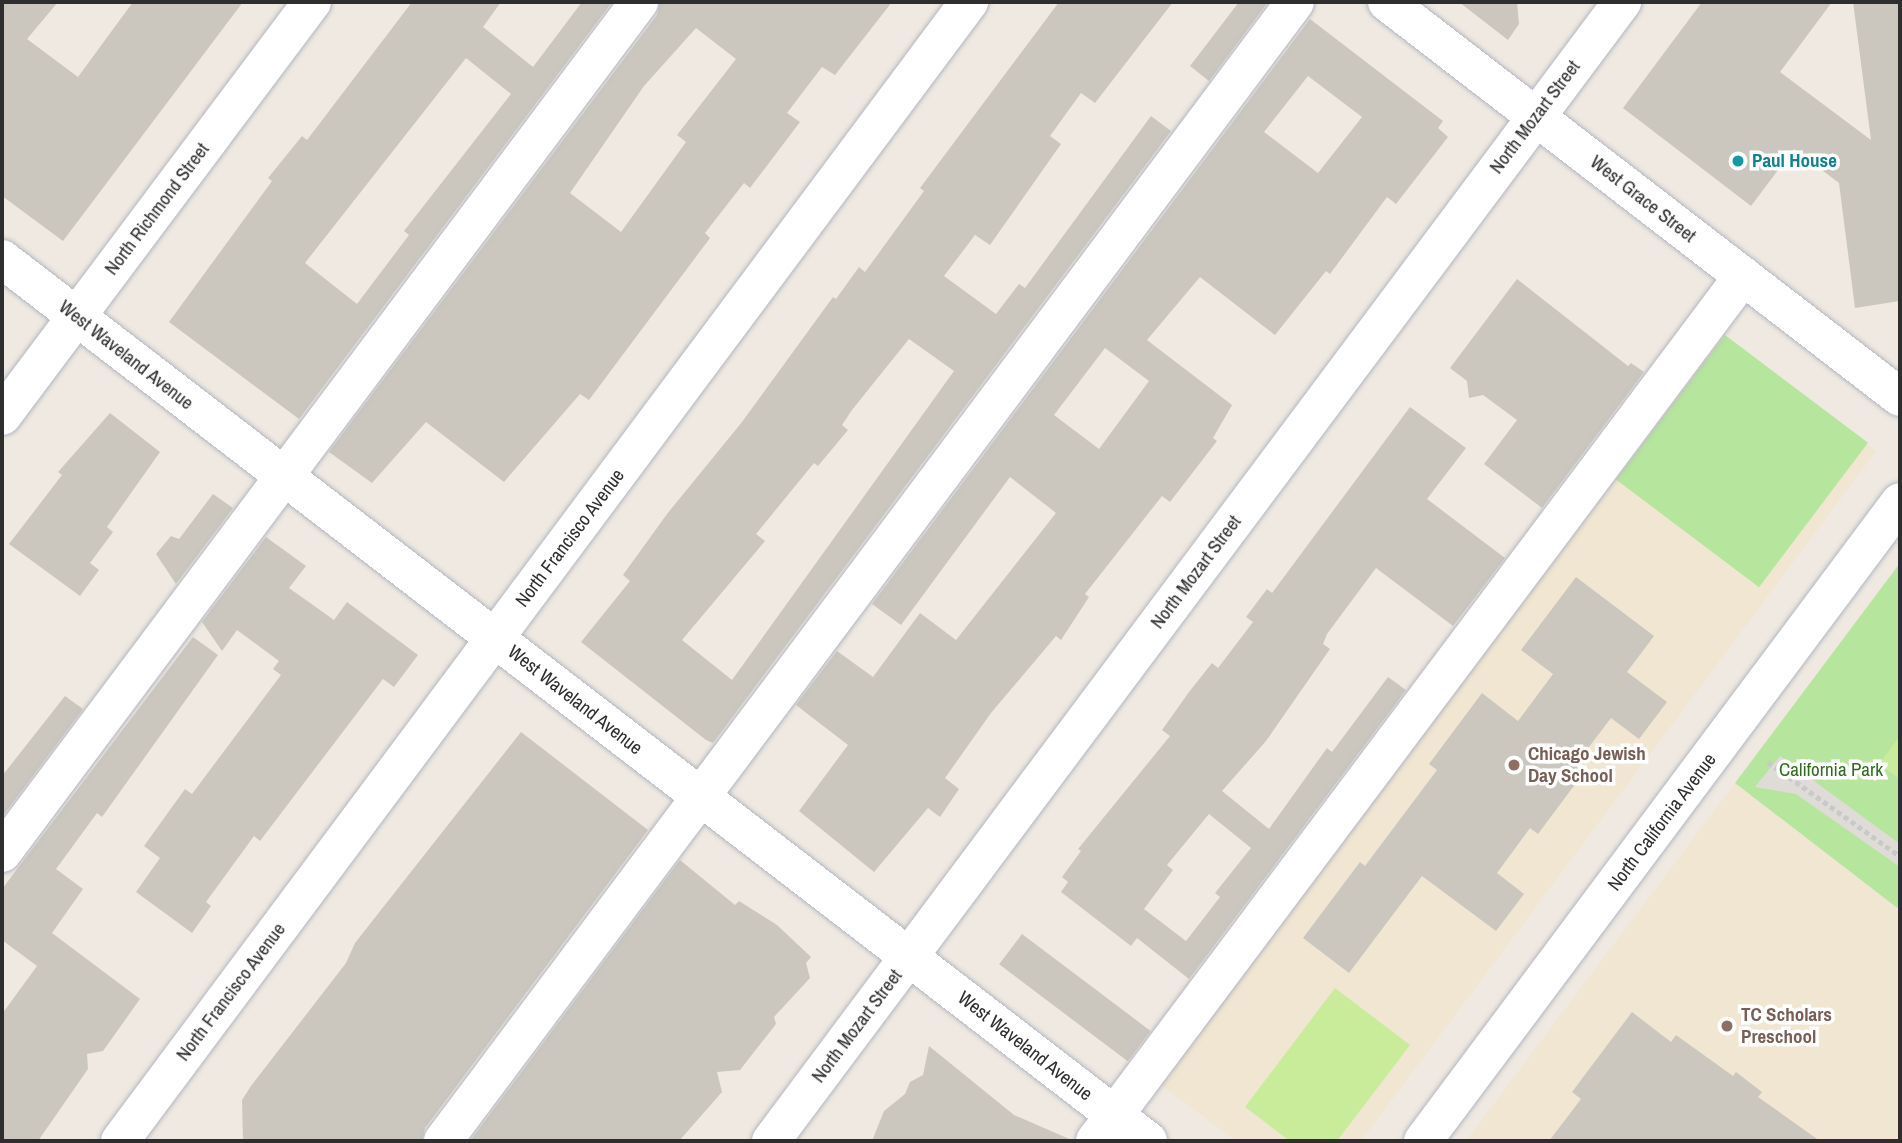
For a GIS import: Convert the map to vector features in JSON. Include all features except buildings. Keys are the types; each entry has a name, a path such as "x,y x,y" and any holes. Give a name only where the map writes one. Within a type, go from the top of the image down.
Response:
{"street":[{"name":"North Richmond Street","path":"2,416 312,2"},
{"path":"2,853 639,2"},
{"name":"North Francisco Avenue","path":"120,1141 969,2"},
{"path":"443,1141 1295,2"},
{"name":"West Grace Street","path":"1387,2 1900,397"},
{"name":"North Mozart Street","path":"771,1141 1622,2"},
{"name":"West Waveland Avenue","path":"2,259 908,957 1105,1128 1148,1141"},
{"path":"1105,1128 1743,276"},
{"name":"North California Avenue","path":"1423,1141 1900,502"}],"path":[{"path":"1768,762 1900,856"}],"shaded area":[{"name":"Chicago Jewish Day School","path":"1712,325 1876,451 1361,1141 1236,1141 1153,1079"},
{"path":"1780,756 1900,844 1900,867 1796,794 1755,787"},
{"name":"TC Scholars Preschool","path":"1735,783 1900,910 1900,1141 1466,1141"}],"green space":[{"path":"1725,335 1868,443 1759,587 1616,480"},
{"name":"California Park","path":"1900,563 1900,910 1735,783"},
{"path":"1900,736 1900,779 1879,764"},
{"path":"1335,988 1410,1045 1337,1141 1290,1141 1245,1107"}],"place":[{"name":"Paul House","path":"1738,161"},
{"name":"Chicago Jewish Day School","path":"1514,765"},
{"name":"TC Scholars Preschool","path":"1727,1026"}]}
